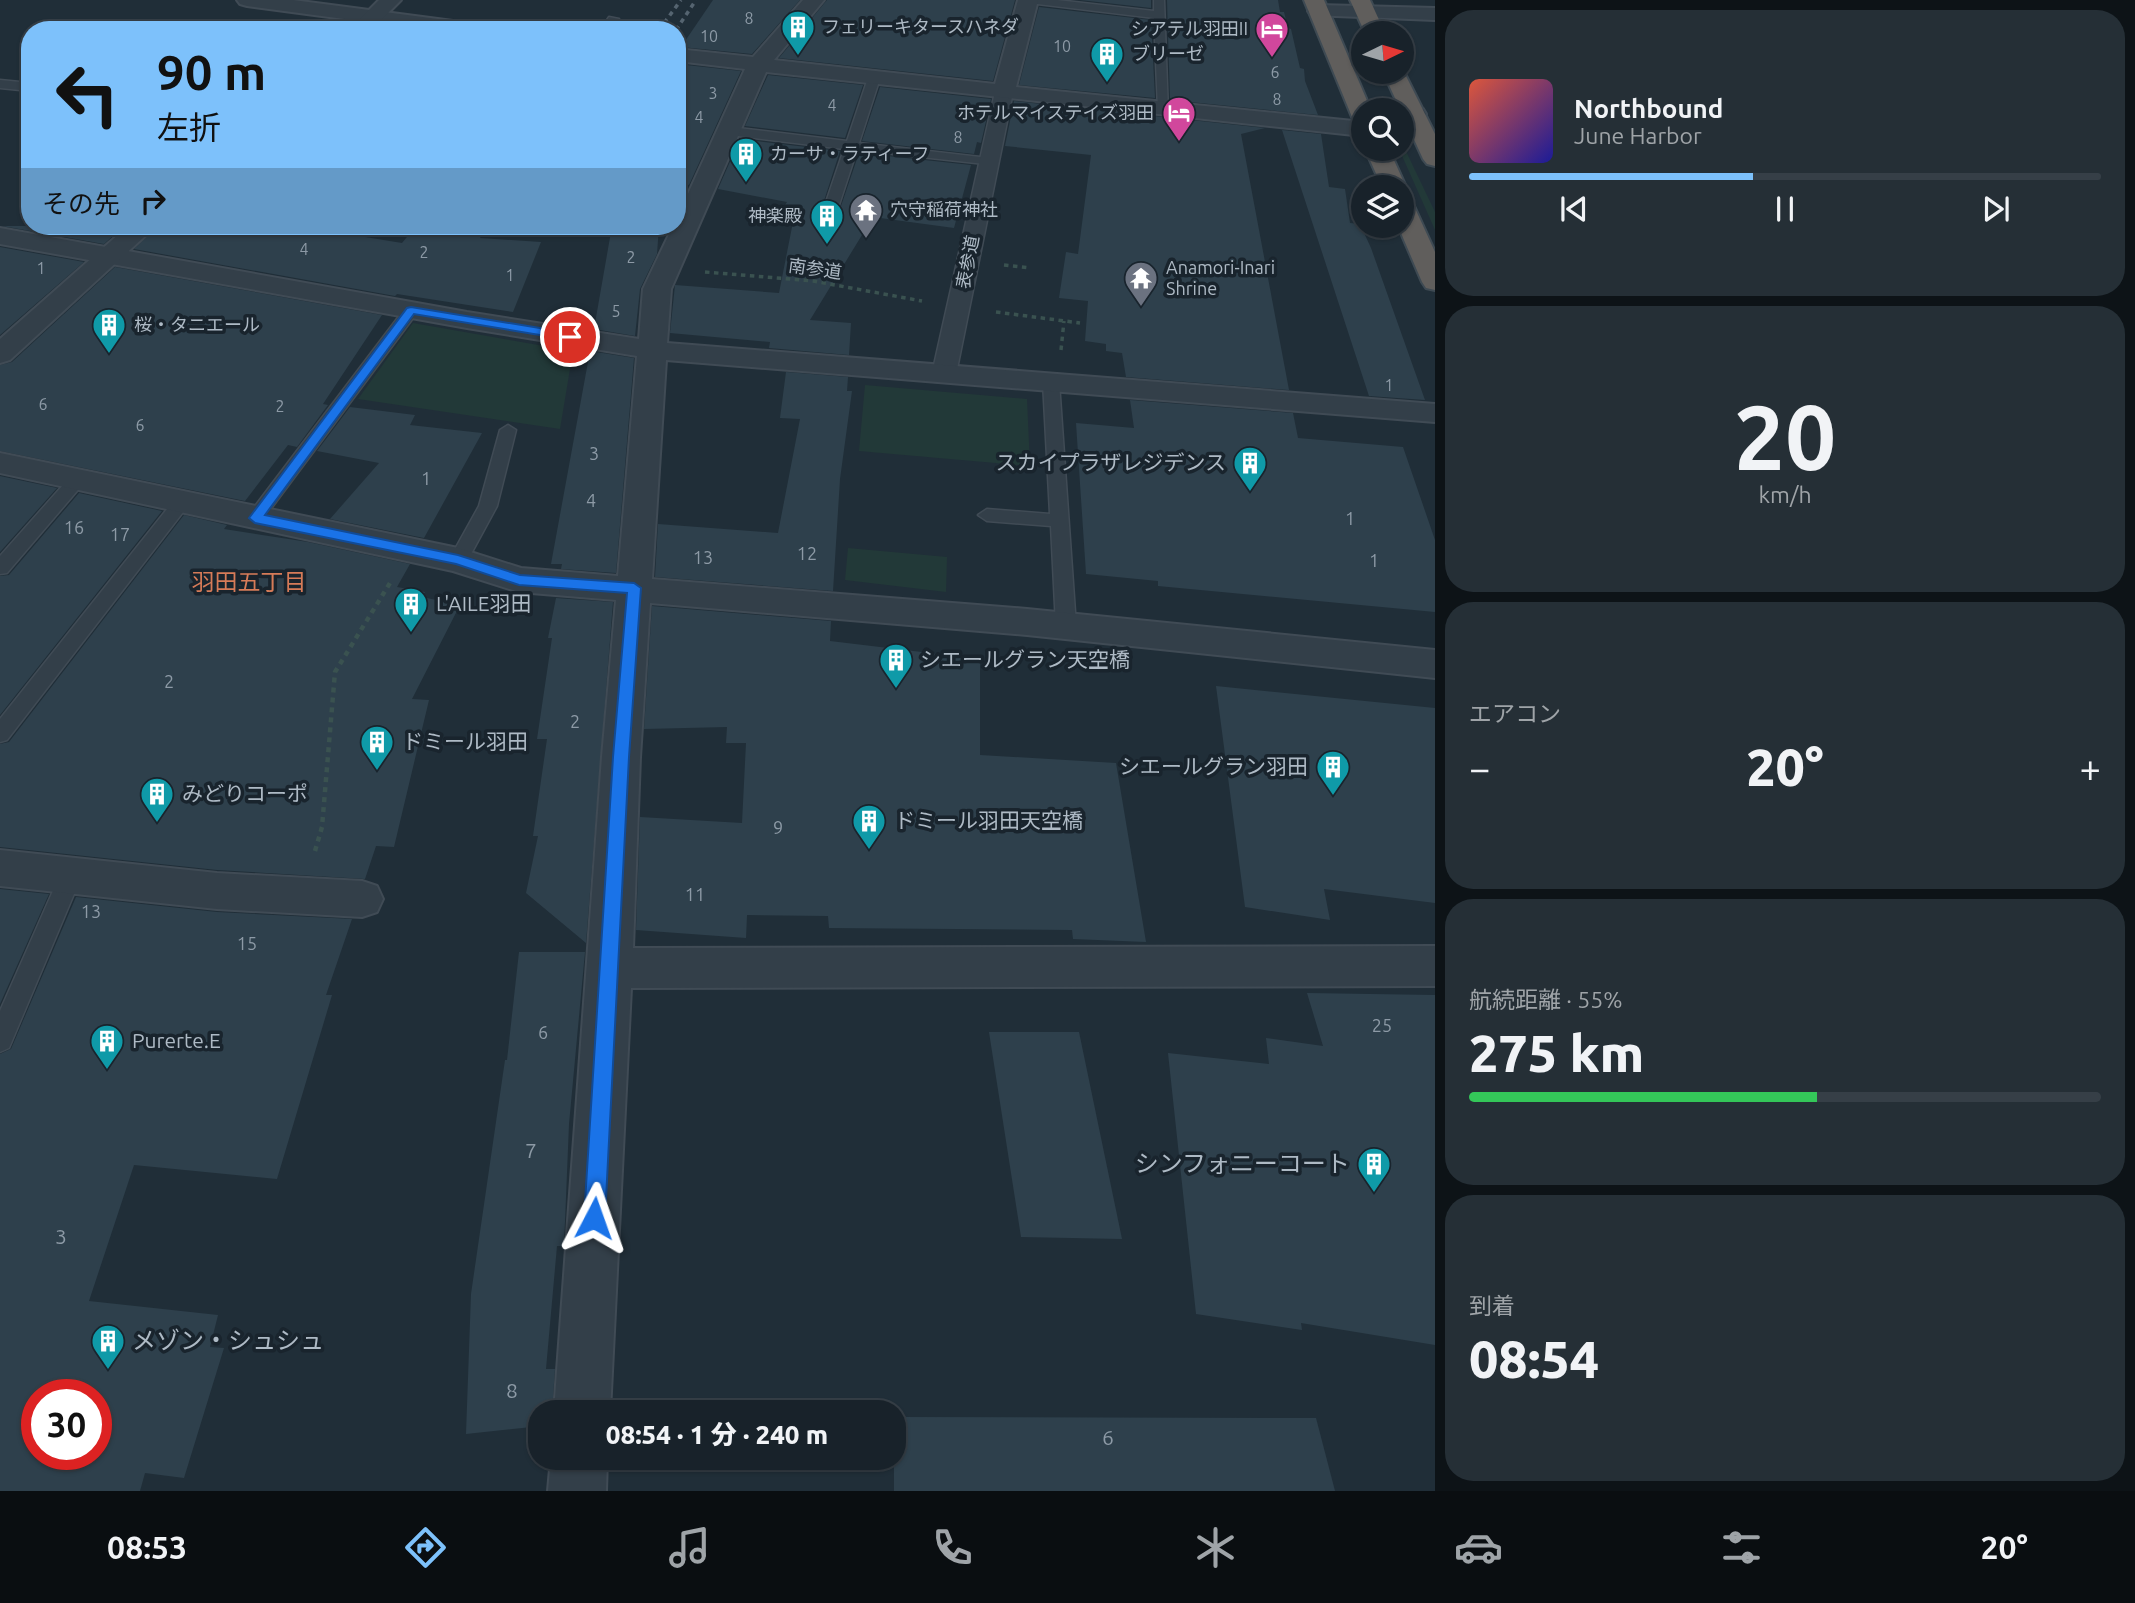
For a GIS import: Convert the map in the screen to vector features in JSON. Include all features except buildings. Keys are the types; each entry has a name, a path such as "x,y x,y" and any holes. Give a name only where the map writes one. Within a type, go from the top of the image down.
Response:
{"highway":[{"path":"1316,6 1355,98"},
{"path":"1414,129 1435,159"},
{"path":"1414,234 1435,282"}],"street":[{"path":"247,0 356,21"},
{"path":"368,21 391,0"},
{"path":"686,226 758,65 814,0"},
{"path":"1004,92 1028,0"},
{"path":"1316,6 1363,7 1435,14"},
{"path":"686,56 1351,128"},
{"name":"表参道","path":"944,374 1004,92"},
{"path":"0,354 133,235"},
{"path":"583,1400 621,757 656,289 682,235"},
{"path":"0,236 411,310 652,350 1435,413"},
{"path":"0,463 458,560 519,580 1066,626 1435,664"},
{"path":"0,868 217,891 362,899"},
{"path":"610,968 1435,966"},
{"path":"577,1491 578,1470"}],"lane":[{"path":"1028,0 1159,15"},
{"path":"1159,0 1164,109"},
{"path":"831,211 874,78"},
{"path":"0,84 21,86"},
{"path":"730,131 989,162"},
{"path":"255,518 411,310"},
{"path":"1051,382 1066,626"},
{"path":"458,560 488,506 508,430"},
{"path":"0,568 77,480"},
{"path":"0,734 181,503"},
{"path":"987,515 1060,521"},
{"path":"0,1040 71,876"}],"path":[{"name":"南参道","path":"666,269 813,281 960,308"},
{"path":"989,312 1080,323"},
{"path":"301,895 322,827 335,672 411,550"}],"green space":[{"path":"1404,161 1411,161 1435,212 1435,230 1414,183 1414,175 1411,175"},
{"path":"413,323 573,351 560,429 358,399"},
{"path":"865,385 1027,399 1030,466 859,451"},
{"path":"848,548 947,557 946,592 845,580"}],"railway":[{"path":"666,21 681,0"},
{"path":"682,21 696,0"}],"place":[{"name":"フェリーキタースハネダ","path":"798,57"},
{"name":"シアテル羽田II","path":"1272,59"},
{"name":"ブリーゼ","path":"1107,84"},
{"name":"ホテルマイステイズ羽田","path":"1179,143"},
{"name":"カーサ・ラティーフ","path":"746,184"},
{"name":"穴守稲荷神社","path":"866,240"},
{"name":"神楽殿","path":"827,246"},
{"name":"Anamori-Inari Shrine","path":"1141,308"},
{"name":"桜・タニエール","path":"109,355"},
{"name":"スカイプラザレジデンス","path":"1250,493"},
{"name":"L'AILE羽田","path":"411,634"},
{"name":"シエールグラン天空橋","path":"896,690"},
{"name":"ドミール羽田","path":"377,772"},
{"name":"シエールグラン羽田","path":"1333,797"},
{"name":"みどりコーポ","path":"157,824"},
{"name":"ドミール羽田天空橋","path":"869,851"},
{"name":"Purerte.E","path":"107,1071"},
{"name":"シンフォニーコート","path":"1374,1194"},
{"name":"メゾン・シュシュ","path":"108,1371"}],"district":[{"name":"羽田五丁目","path":"249,582"}],"route":[{"path":"570,337 411,310 255,518 458,560 519,580 634,588 621,757 594,1218"}]}
